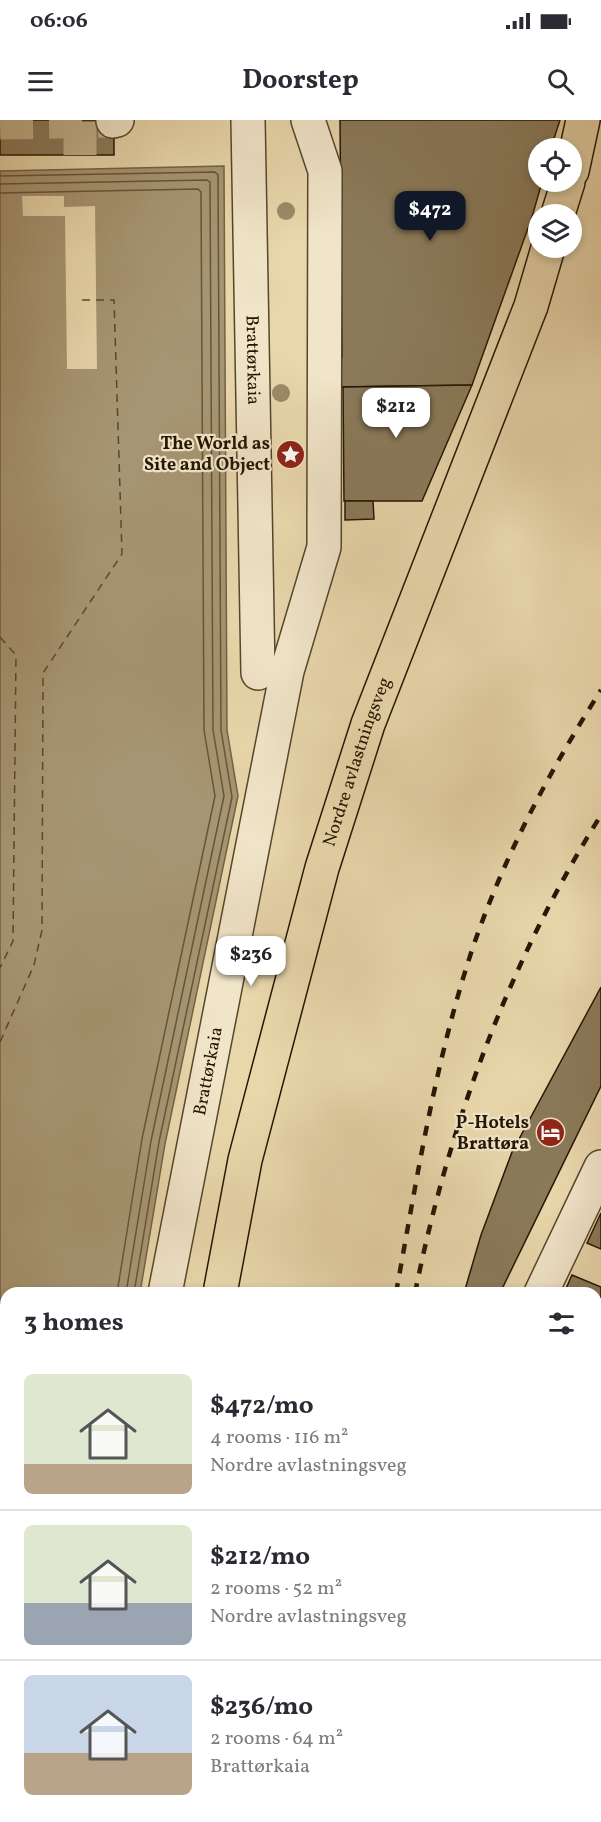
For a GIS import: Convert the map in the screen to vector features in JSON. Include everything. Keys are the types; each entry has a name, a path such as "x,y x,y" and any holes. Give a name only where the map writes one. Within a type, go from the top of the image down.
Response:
{"highway":[{"path":"579,138 583,120"},
{"name":"Nordre avlastningsveg","path":"221,1287 245,1160 322,868 368,723 531,306 545,258"}],"street":[{"name":"Brattørkaia","path":"166,1287 272,672 248,120"},
{"path":"272,672 324,547 325,171 309,120"},
{"path":"544,1287 601,1167"}],"water":[{"path":"224,166 227,730 238,796 165,1144 141,1287 0,1287 0,171"}],"pier":[{"path":"22,196 64,196 64,207 95,206 97,369 67,369 65,216 23,216"}],"building":[{"path":"0,120 114,120 114,155 0,155"},
{"path":"340,120 560,120 554,138 528,138 528,192 539,192 536,204 528,204 528,228 472,385 339,387 339,357 342,357"},
{"path":"472,385 422,501 344,501 343,387"},
{"path":"345,501 373,501 374,519 345,520"},
{"name":"P-Hotels Brattøra","path":"601,987 601,1086 503,1287 466,1287 481,1235 512,1152"},
{"path":"601,1213 601,1249 587,1243"},
{"path":"572,1275 601,1287 567,1287"}],"ferry route":[{"path":"0,1042 34,965 42,930 43,673 122,554 114,300 81,300"},
{"path":"0,637 16,655 13,941 0,968"}],"tunnel":[{"path":"0,123 113,121"},
{"path":"80,122 80,155"}],"railway":[{"path":"397,1287 437,1077 472,950 498,882 529,816 563,752 601,690"},
{"path":"416,1287 445,1168 486,1046 538,928 601,815"}],"place":[{"name":"The World as Site and Object","path":"291,454"},
{"name":"P-Hotels Brattøra","path":"550,1133"}]}
